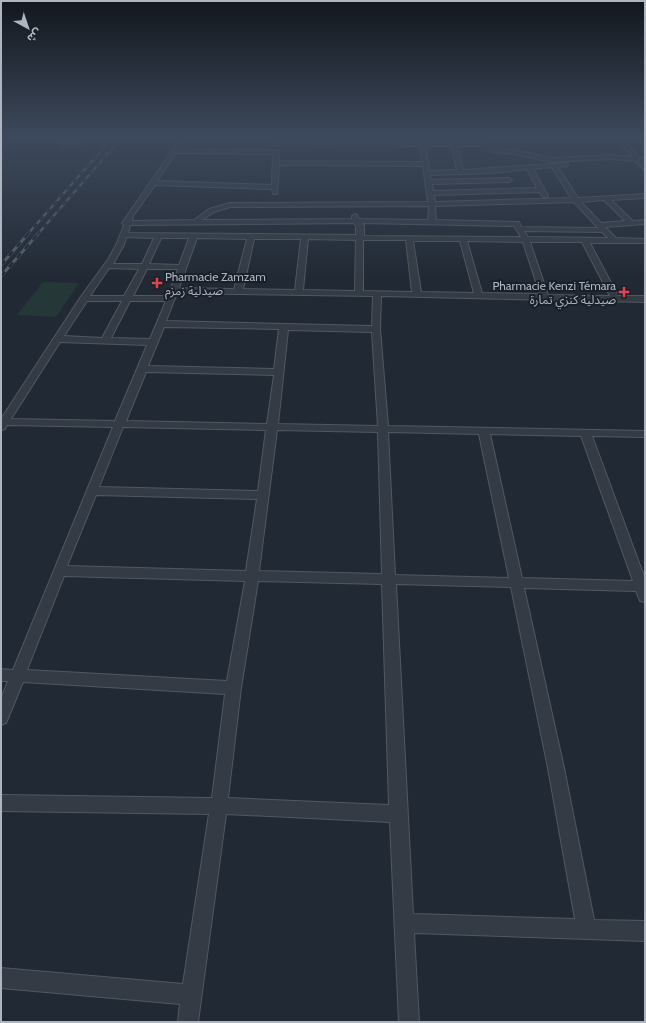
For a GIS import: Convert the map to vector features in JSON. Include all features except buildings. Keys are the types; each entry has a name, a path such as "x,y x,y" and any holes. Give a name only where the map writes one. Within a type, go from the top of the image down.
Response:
{"street":[{"path":"3,424 84,298 113,258 124,234 126,223 153,184 275,187"},
{"path":"275,184 275,204"},
{"path":"428,184 432,204 432,223"},
{"path":"538,184 548,200"},
{"path":"566,184 576,200 603,227 614,241"},
{"path":"430,193 542,190"},
{"path":"605,198 631,223"},
{"path":"1,718 59,571 161,324 182,267 195,222 210,211 222,206 275,204 432,204 640,198"},
{"path":"355,204 356,221 360,226 359,294"},
{"path":"126,223 356,221 511,223 518,225 526,240 545,297"},
{"path":"520,229 603,227 645,222"},
{"path":"124,234 614,241 644,243"},
{"path":"105,340 160,235"},
{"path":"238,291 251,236"},
{"path":"299,292 305,237"},
{"path":"409,238 417,295"},
{"path":"463,239 479,296"},
{"path":"585,241 615,298"},
{"path":"108,266 145,265 182,267"},
{"path":"84,298 128,298 238,291 645,299"},
{"path":"377,294 376,329 382,429 398,814 409,1022"},
{"path":"161,324 376,329"},
{"path":"188,1022 233,688 252,576 284,328"},
{"path":"57,339 153,342"},
{"path":"142,369 278,372"},
{"path":"3,424 645,434"},
{"path":"484,432 556,768 586,928"},
{"path":"59,571 517,582 644,590 586,434"},
{"path":"92,491 262,495"},
{"path":"1,675 233,688"},
{"path":"1,803 218,806 398,814"},
{"path":"404,923 645,931"},
{"path":"1,978 191,995"}],"shaded area":[{"path":"43,282 79,283 56,317 17,315"}],"railway":[{"path":"27,235 72,184"},
{"path":"37,235 82,184"},
{"path":"1,265 28,234"},
{"path":"1,276 38,234"}],"place":[{"name":"Pharmacie Zamzam صيدلية زمزم","path":"157,283"},
{"name":"Pharmacie Kenzi Témara صيدلية كنزي تمارة","path":"624,292"}]}
